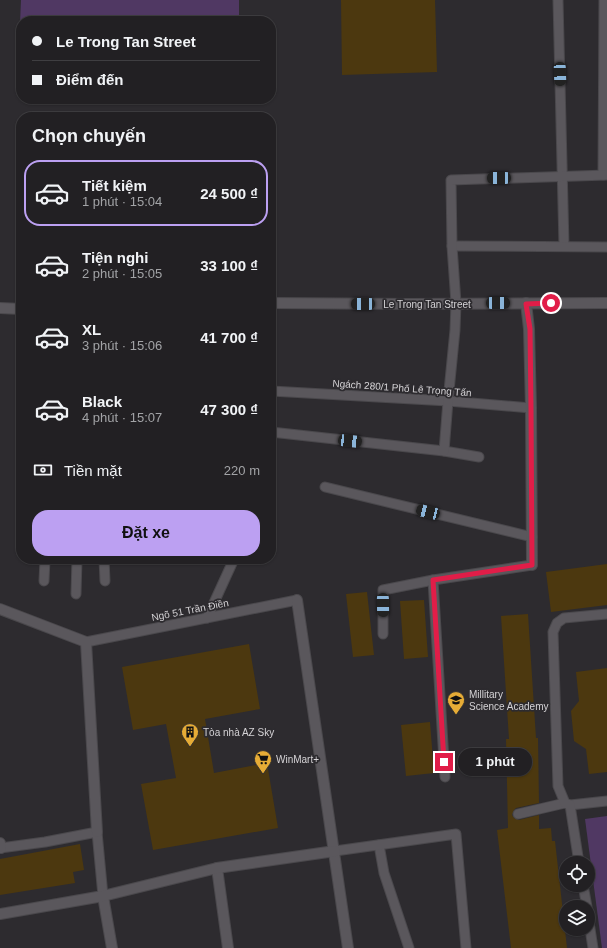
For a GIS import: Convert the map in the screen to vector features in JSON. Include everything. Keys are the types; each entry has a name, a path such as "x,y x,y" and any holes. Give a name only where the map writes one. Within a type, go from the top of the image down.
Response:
{"street":[{"name":"Le Trong Tan Street","path":"276,303 607,303"},
{"path":"526,304 530,329 532,565"},
{"path":"0,308 16,309"},
{"path":"297,600 335,851 348,948"},
{"path":"0,609 86,642 97,832"},
{"path":"0,914 103,896 217,868 335,851"},
{"path":"217,868 228,948"},
{"path":"103,896 112,948"}],"lane":[{"path":"558,0 564,246"},
{"path":"444,451 456,303 452,246 451,180 605,175 604,0"},
{"path":"452,246 607,247"},
{"name":"Ngách 280/1 Phố Lê Trọng Tấn","path":"276,391 448,401 531,408"},
{"path":"276,433 444,451 479,457"},
{"path":"325,486 532,537"},
{"path":"44,564 44,581"},
{"path":"76,594 77,564"},
{"path":"104,564 105,581"},
{"path":"207,618 232,564"},
{"path":"383,634 383,590 433,580 532,565"},
{"path":"433,580 445,777"},
{"name":"Ngõ 51 Trần Điền","path":"86,642 297,600"},
{"path":"578,856 567,804 558,786 553,632 557,623 564,618 607,614"},
{"path":"518,814 567,804 607,801"},
{"path":"0,846 45,842 97,832 103,896"},
{"path":"335,851 456,834 466,948"},
{"path":"379,845 384,873 409,948"},
{"path":"591,936 593,948"}],"shaded area":[{"path":"21,0 239,0 239,16 20,16"},
{"path":"607,816 607,948 602,948 595,892 595,856 590,856 585,819"}],"building":[{"path":"341,0 435,0 437,72 342,75"},
{"path":"607,564 607,605 551,612 546,572"},
{"path":"367,592 374,655 353,657 346,594"},
{"path":"424,600 428,657 404,659 400,601"},
{"path":"528,614 536,738 538,738 539,803 516,808 512,815 514,818 519,820 539,815 539,829 551,828 552,841 555,841 559,892 561,892 562,900 559,900 559,936 566,936 567,948 511,948 497,830 508,828 506,739 509,739 501,616"},
{"name":"Tòa nhà AZ Sky","path":"249,644 260,709 205,719 214,773 267,763 278,828 153,850 141,784 176,778 166,724 133,730 122,667"},
{"path":"607,668 607,772 589,774 586,749 574,741 571,711 579,701 576,672"},
{"path":"430,722 434,773 406,776 401,725"},
{"path":"80,844 84,870 73,872 75,883 0,895 0,859"}],"place":[{"name":"Millitary Science Academy","path":"456,715"},
{"name":"Tòa nhà AZ Sky","path":"190,747"},
{"name":"WinMart+","path":"263,774"}],"route":[{"path":"444,762 433,580 532,565 530,329 526,304 551,303"}]}
